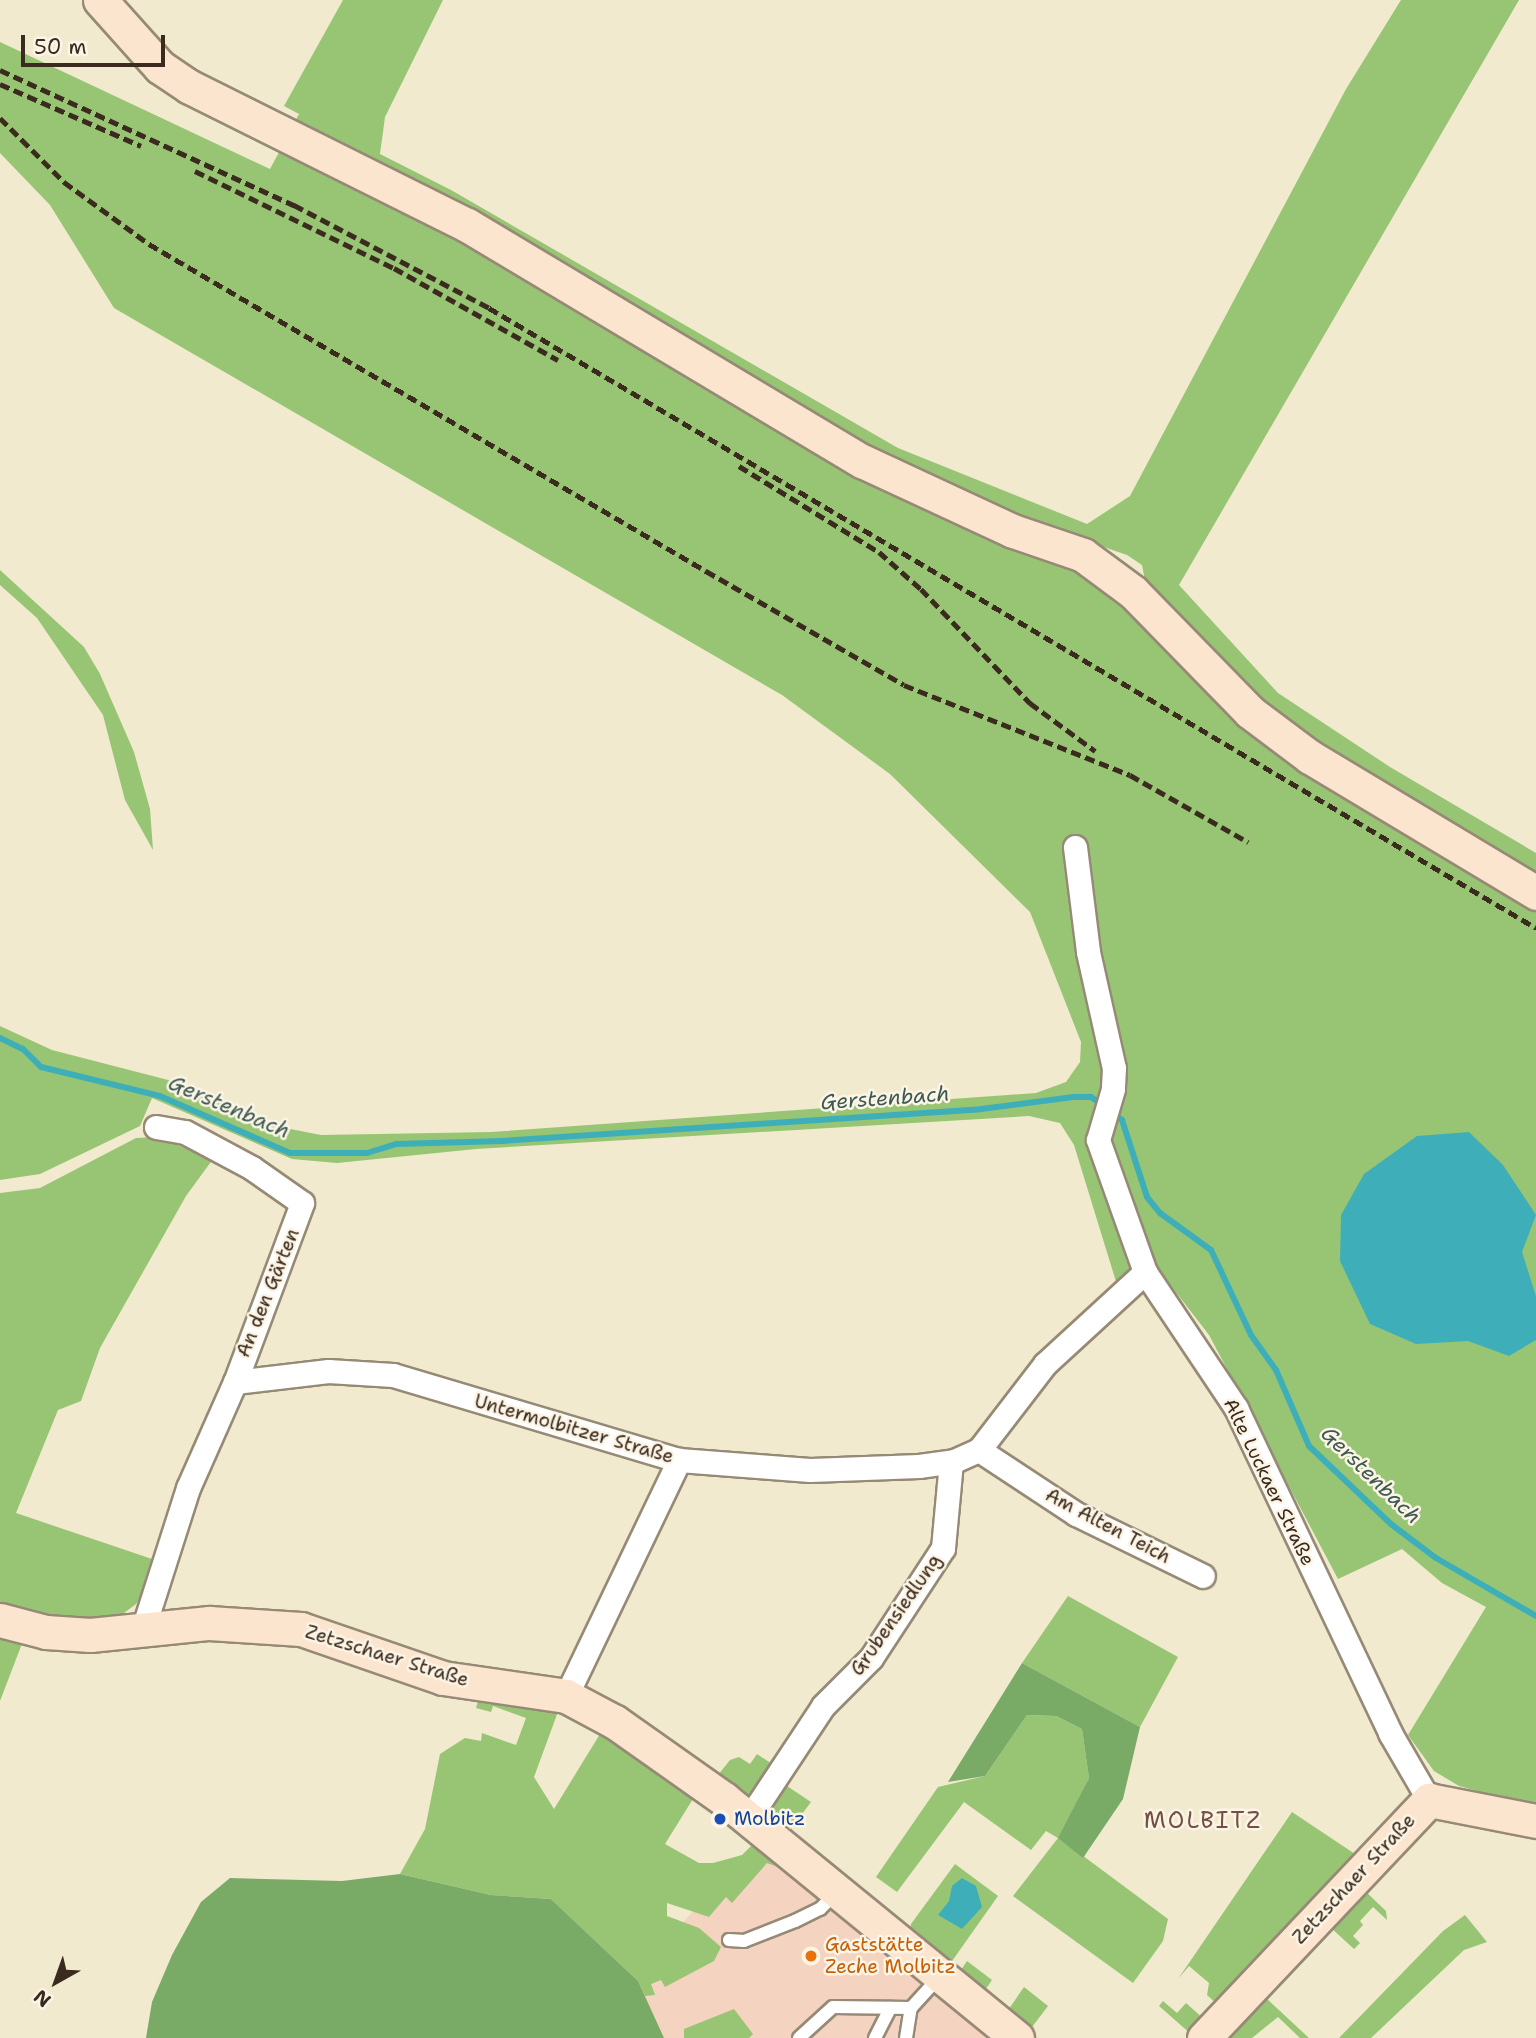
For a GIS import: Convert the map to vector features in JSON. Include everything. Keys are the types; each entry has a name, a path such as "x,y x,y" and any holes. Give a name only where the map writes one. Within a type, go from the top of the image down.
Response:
{"street":[{"path":"100,0 160,67 190,87 467,225 862,461 1013,531 1083,555 1133,592 1250,712 1310,757 1536,892"},
{"name":"Alte Luckaer Straße","path":"1075,847 1088,952 1114,1068 1113,1089 1099,1126 1104,1159 1145,1272 1236,1408 1390,1733 1429,1800"},
{"name":"An den Gärten","path":"156,1127 185,1132 252,1168 302,1203 234,1382"},
{"name":"Untermolbitzer Straße","path":"234,1382 328,1371 393,1375 680,1461 810,1470 951,1462 978,1450 1045,1364 1145,1272"},
{"path":"142,1632 188,1488 234,1382"},
{"name":"Am Alten Teich","path":"978,1450 1076,1514 1203,1576"},
{"path":"566,1696 680,1461"},
{"name":"Grubensiedlung","path":"749,1818 823,1706 871,1658 936,1559 948,1523 951,1462"},
{"name":"Zetzschaer Straße","path":"0,1620 46,1632 142,1632 209,1623 301,1629 443,1678 566,1696 625,1729 749,1818 1017,2038"},
{"name":"Zetzschaer Straße","path":"1204,2038 1429,1800 1536,1821"}],"lane":[{"path":"729,1940 744,1941 795,1921 820,1909 837,1892"},
{"path":"906,2038 911,2008 941,1975"},
{"path":"799,2038 833,2007 911,2008"},
{"path":"875,2038 890,2008"}],"shaded area":[{"path":"763,1836 1004,2038 640,2038 624,1986"}],"green space":[{"path":"343,0 443,0 385,117 380,154 451,190 898,448 1087,524 1130,496 1346,89 1401,0 1519,0 1179,585 1278,693 1390,767 1536,853 1536,882 1285,730 1146,586 1142,565 1127,555 954,495 293,125 299,114 284,106"},
{"path":"0,42 270,169 284,143 1069,553 1151,621 1536,905 1536,1807 1459,1786 1434,1771 1408,1735 1486,1607 1442,1583 1402,1549 1338,1579 1209,1335 1155,1265 1118,1288 1074,1145 1060,1123 1029,1116 476,1149 337,1163 292,1159 152,1098 140,1126 40,1174 0,1180 0,1026 52,1050 172,1081 275,1126 321,1135 491,1132 1036,1093 1066,1082 1080,1062 1081,1042 1030,912 890,774 782,695 114,308 50,205 0,153"},
{"path":"0,570 84,647 100,674 134,752 150,809 153,850 125,800 103,715 37,618 0,585"},
{"path":"157,1137 213,1159 186,1196 100,1348 81,1401 58,1410 16,1513 158,1561 151,1584 136,1604 116,1619 86,1625 0,1609 0,1193 40,1188 136,1138"},
{"path":"1068,1596 1178,1657 1140,1727 1022,1663"},
{"path":"0,1631 23,1641 0,1701"},
{"path":"1022,1663 1140,1727 1123,1799 1083,1858 1058,1838 1089,1778 1082,1729 1056,1716 1027,1715 985,1776 948,1782"},
{"path":"480,1694 559,1709 534,1777 554,1809 600,1734 696,1794 665,1844 699,1863 713,1863 742,1855 755,1842 782,1861 778,1867 767,1863 732,1903 726,1897 709,1917 667,1903 667,1916 699,1928 721,1947 714,1961 665,1987 661,1980 651,1984 655,1995 645,1996 638,1981 551,1899 491,1895 400,1874 425,1829 440,1754 465,1738 481,1741 482,1733 516,1745 526,1718 493,1706 491,1712 476,1708"},
{"path":"1027,1715 1056,1716 1082,1729 1089,1778 1059,1838 1168,1919 1163,1941 1133,1983 1013,1896 1058,1838 1046,1831 1031,1850 964,1802 897,1892 876,1877 938,1787 985,1776"},
{"path":"757,1754 775,1766 752,1800 714,1780 730,1760 739,1757 750,1764"},
{"path":"783,1777 787,1786 811,1802 785,1837 762,1808"},
{"path":"1292,1812 1361,1858 1218,2005 1207,1995 1209,1983 1189,1966 1178,1979"},
{"path":"955,1864 998,1896 945,1971 909,1942 911,1924"},
{"path":"400,1874 491,1895 551,1899 638,1981 664,2038 146,2038 152,2002 172,1955 201,1902 230,1878 342,1881"},
{"path":"1364,1890 1386,1911 1387,1920 1373,1907 1360,1921 1363,1925 1353,1936 1360,1943 1354,1949 1330,1927"},
{"path":"1465,1915 1487,1942 1464,1950 1371,2038 1339,2038 1443,1931"},
{"path":"967,1961 992,1980 983,1993 955,1979"},
{"path":"1024,1987 1048,2006 1026,2035 1004,2016"},
{"path":"1265,1997 1309,2038 1300,2038 1278,2017 1252,2038 1227,2038"},
{"path":"1163,2001 1177,2013 1186,2003 1205,2020 1192,2035 1159,2006"},
{"path":"734,2009 753,2034 749,2038 684,2038 684,2029"}],"water":[{"path":"1469,1132 1503,1165 1536,1215 1522,1252 1536,1296 1536,1340 1509,1356 1468,1341 1416,1344 1370,1324 1340,1261 1341,1215 1364,1174 1417,1136"},
{"path":"962,1878 976,1886 982,1907 962,1929 938,1915 949,1901 952,1886"}],"waterway":[{"name":"Gerstenbach","path":"0,1038 23,1049 41,1067 160,1096 290,1153 367,1153 397,1144 502,1141 981,1109 1073,1097 1091,1097 1103,1105"},
{"name":"Gerstenbach","path":"1112,1112 1122,1120 1147,1197 1160,1213 1211,1250 1251,1335 1276,1370 1309,1446 1391,1524 1436,1558 1536,1616"}],"railway":[{"path":"0,70 294,205 489,308 1536,928"},
{"path":"0,84 141,146"},
{"path":"0,118 64,182 149,244 706,571 904,685 1130,775 1248,842"},
{"path":"195,171 394,268 558,360"},
{"path":"739,466 879,552 921,589 1030,703 1095,751"}],"place":[{"name":"Molbitz","path":"720,1819"},
{"name":"Gaststätte Zeche Molbitz","path":"811,1956"}],"district":[{"name":"MOLBITZ","path":"1203,1820"}]}
